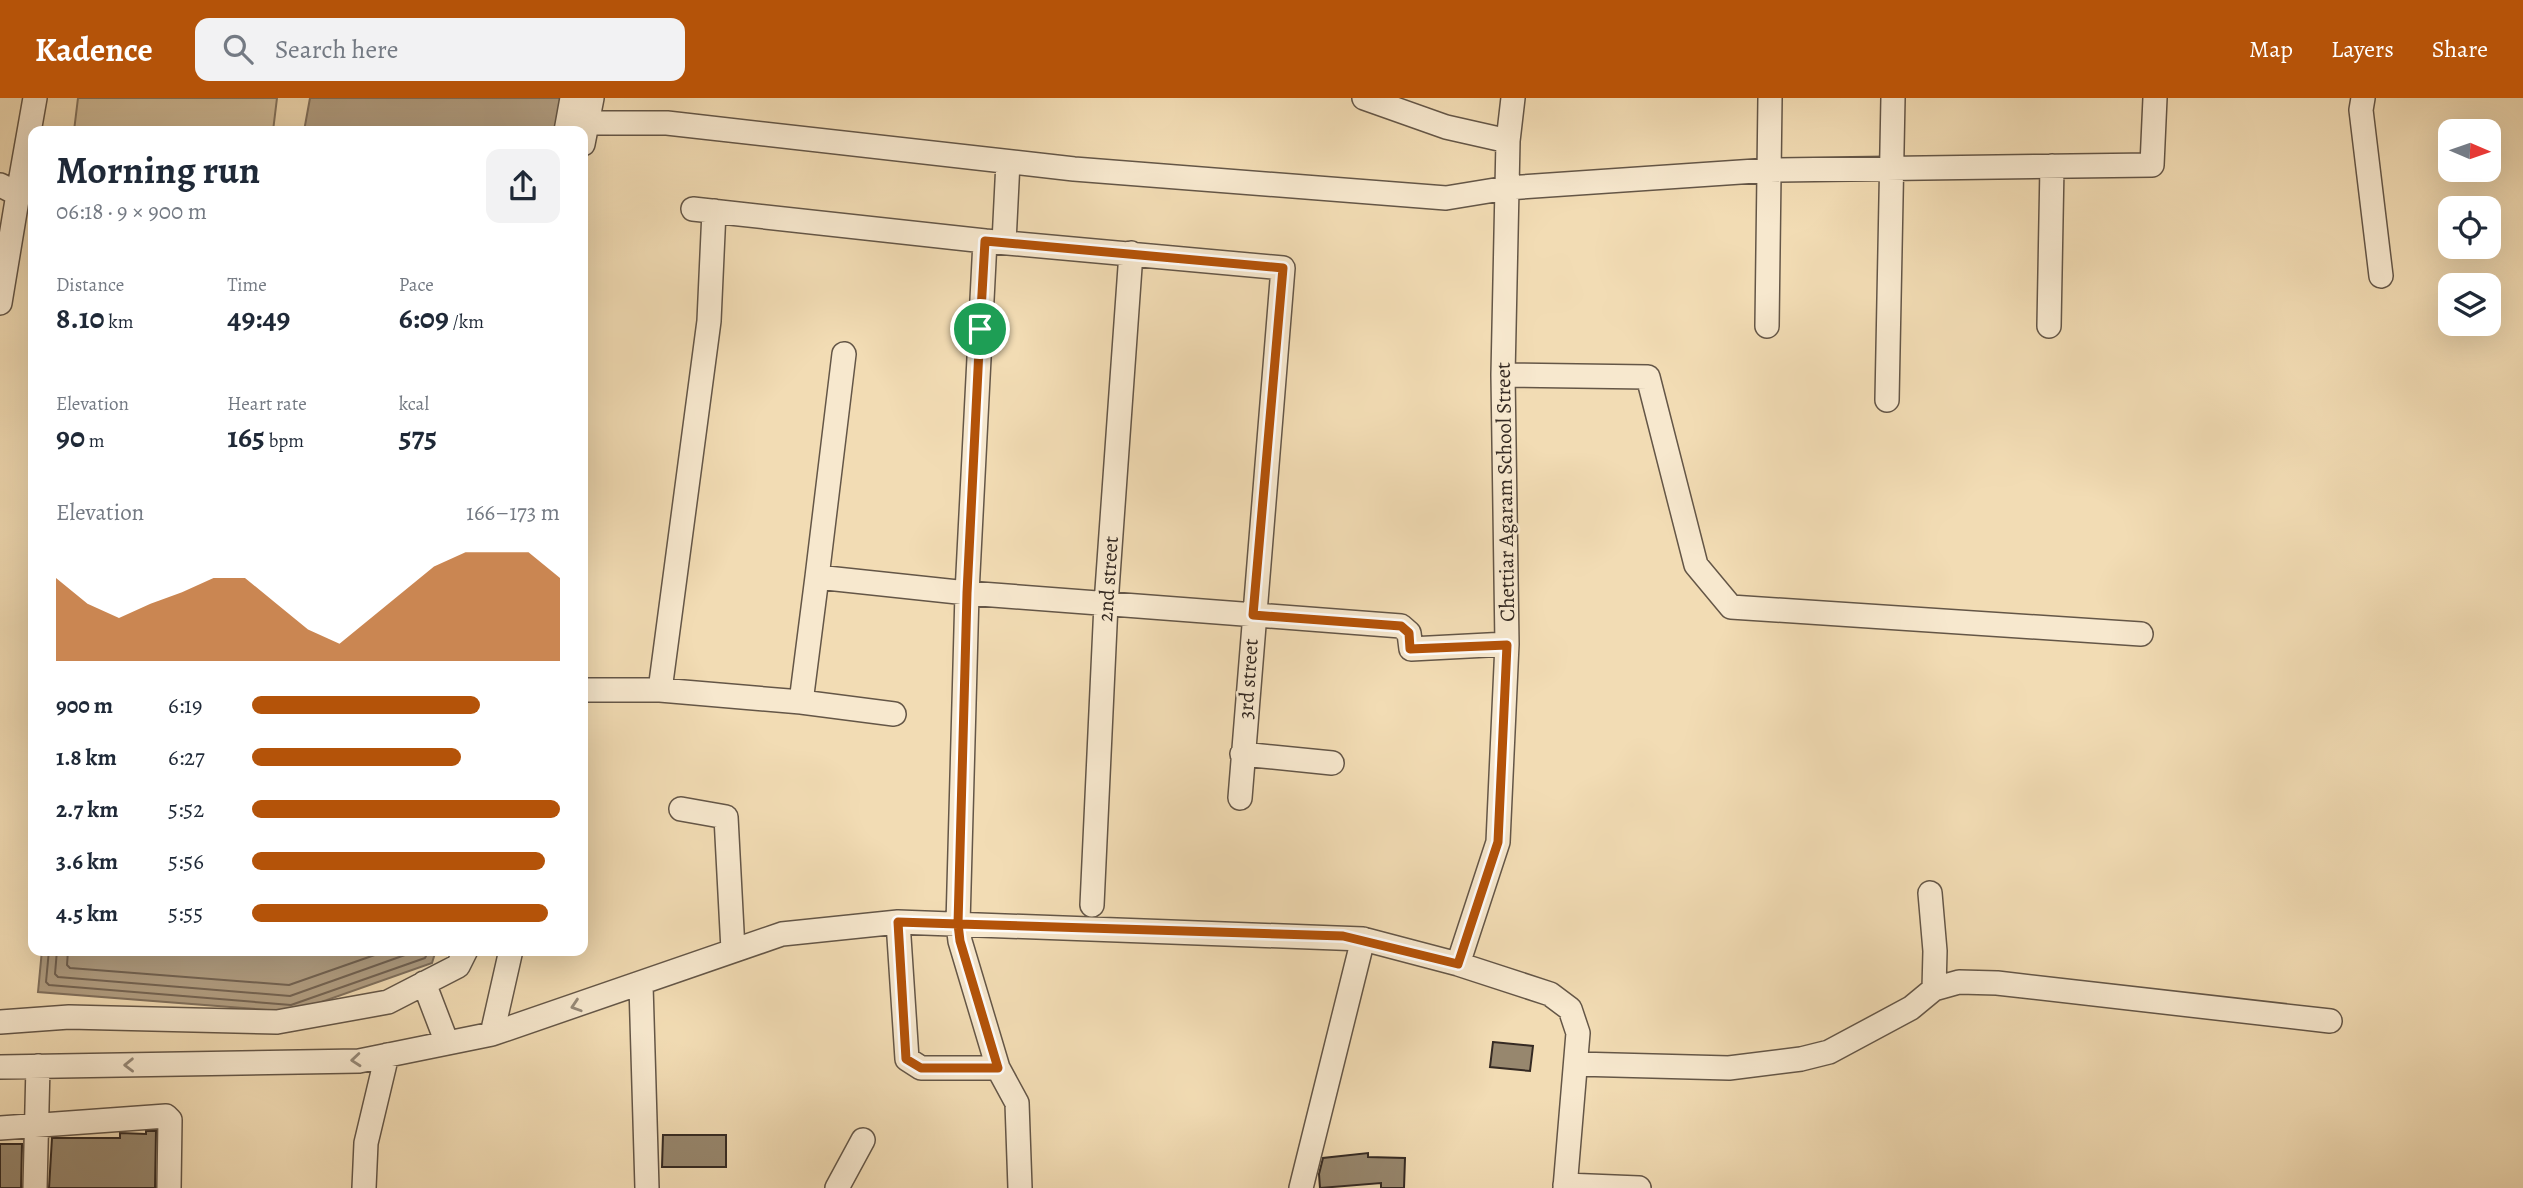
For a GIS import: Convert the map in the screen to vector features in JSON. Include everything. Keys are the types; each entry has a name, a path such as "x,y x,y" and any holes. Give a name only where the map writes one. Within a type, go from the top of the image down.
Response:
{"street":[{"path":"0,303 9,190 35,98"},
{"path":"572,98 577,126"},
{"path":"581,126 592,98"},
{"path":"1364,98 1446,127 1508,141"},
{"name":"Chettiar Agaram School Street","path":"1458,964 1498,842 1507,645 1503,375 1508,141 1513,98"},
{"path":"1767,326 1770,98"},
{"path":"1887,400 1893,98"},
{"path":"588,132 667,123 767,132 1008,162 1446,198 1507,188 1770,170 2152,165 2155,98"},
{"path":"2363,98 2361,110 2381,276"},
{"path":"1008,162 995,242 967,593 958,924 960,941 998,1068 1017,1103 1020,1188"},
{"path":"2049,326 2052,166"},
{"path":"660,690 709,321 704,210 995,242 1131,253"},
{"name":"3rd street","path":"1131,253 1283,268 1240,798"},
{"name":"2nd street","path":"1091,905 1106,604 1131,253"},
{"path":"801,702 844,354"},
{"path":"1503,375 1648,377 1696,565 1731,607 2141,634"},
{"path":"817,577 967,593 1401,626 1409,633 1410,649 1507,645"},
{"path":"588,690 660,690 801,702 894,714"},
{"path":"1242,754 1332,763"},
{"path":"681,809 726,817 733,950"},
{"path":"1930,893 1936,951 1934,989"},
{"path":"898,922 906,1059 921,1068 998,1068"},
{"path":"0,1067 359,1060 492,1034 641,985 782,934 898,922 1363,939 1458,964 1550,994 1570,1009 1577,1033 1565,1186 1639,1188"},
{"path":"1301,1188 1363,939"},
{"path":"0,1022 69,1017 277,1022 388,1002 458,966 463,956"},
{"path":"492,1034 510,956"},
{"path":"1576,1064 1729,1068 1801,1059 1829,1052 1912,1008 1934,989 1959,982 1997,983 2330,1021"},
{"path":"424,983 447,1043"},
{"path":"641,985 647,1188"},
{"path":"364,1188 366,1143 387,1055"},
{"path":"35,1188 38,1066"},
{"path":"0,1128 166,1116 170,1120 169,1188"},
{"path":"837,1188 863,1140"}],"shaded area":[{"path":"78,98 277,98 274,126 75,126"}],"water":[{"path":"310,98 563,98 556,126 305,126"},
{"path":"41,956 434,956 432,963 293,1012 38,992"}],"building":[{"path":"1493,1042 1533,1046 1530,1071 1490,1067"},
{"path":"146,1131 156,1131 155,1188 49,1188 52,1138 120,1138 120,1133 146,1134"},
{"path":"663,1135 726,1135 726,1167 662,1167"},
{"path":"0,1144 22,1144 21,1188 0,1188"},
{"path":"1368,1153 1368,1157 1405,1158 1404,1188 1381,1188 1381,1183 1320,1188 1319,1174 1323,1158"}],"route":[{"path":"980,329 967,593 958,924 898,922 906,1059 921,1068 998,1068 960,941 958,924 1343,936 1458,964 1498,842 1507,645 1410,649 1409,633 1401,626 1253,615 1283,268 985,241 980,329"}]}
